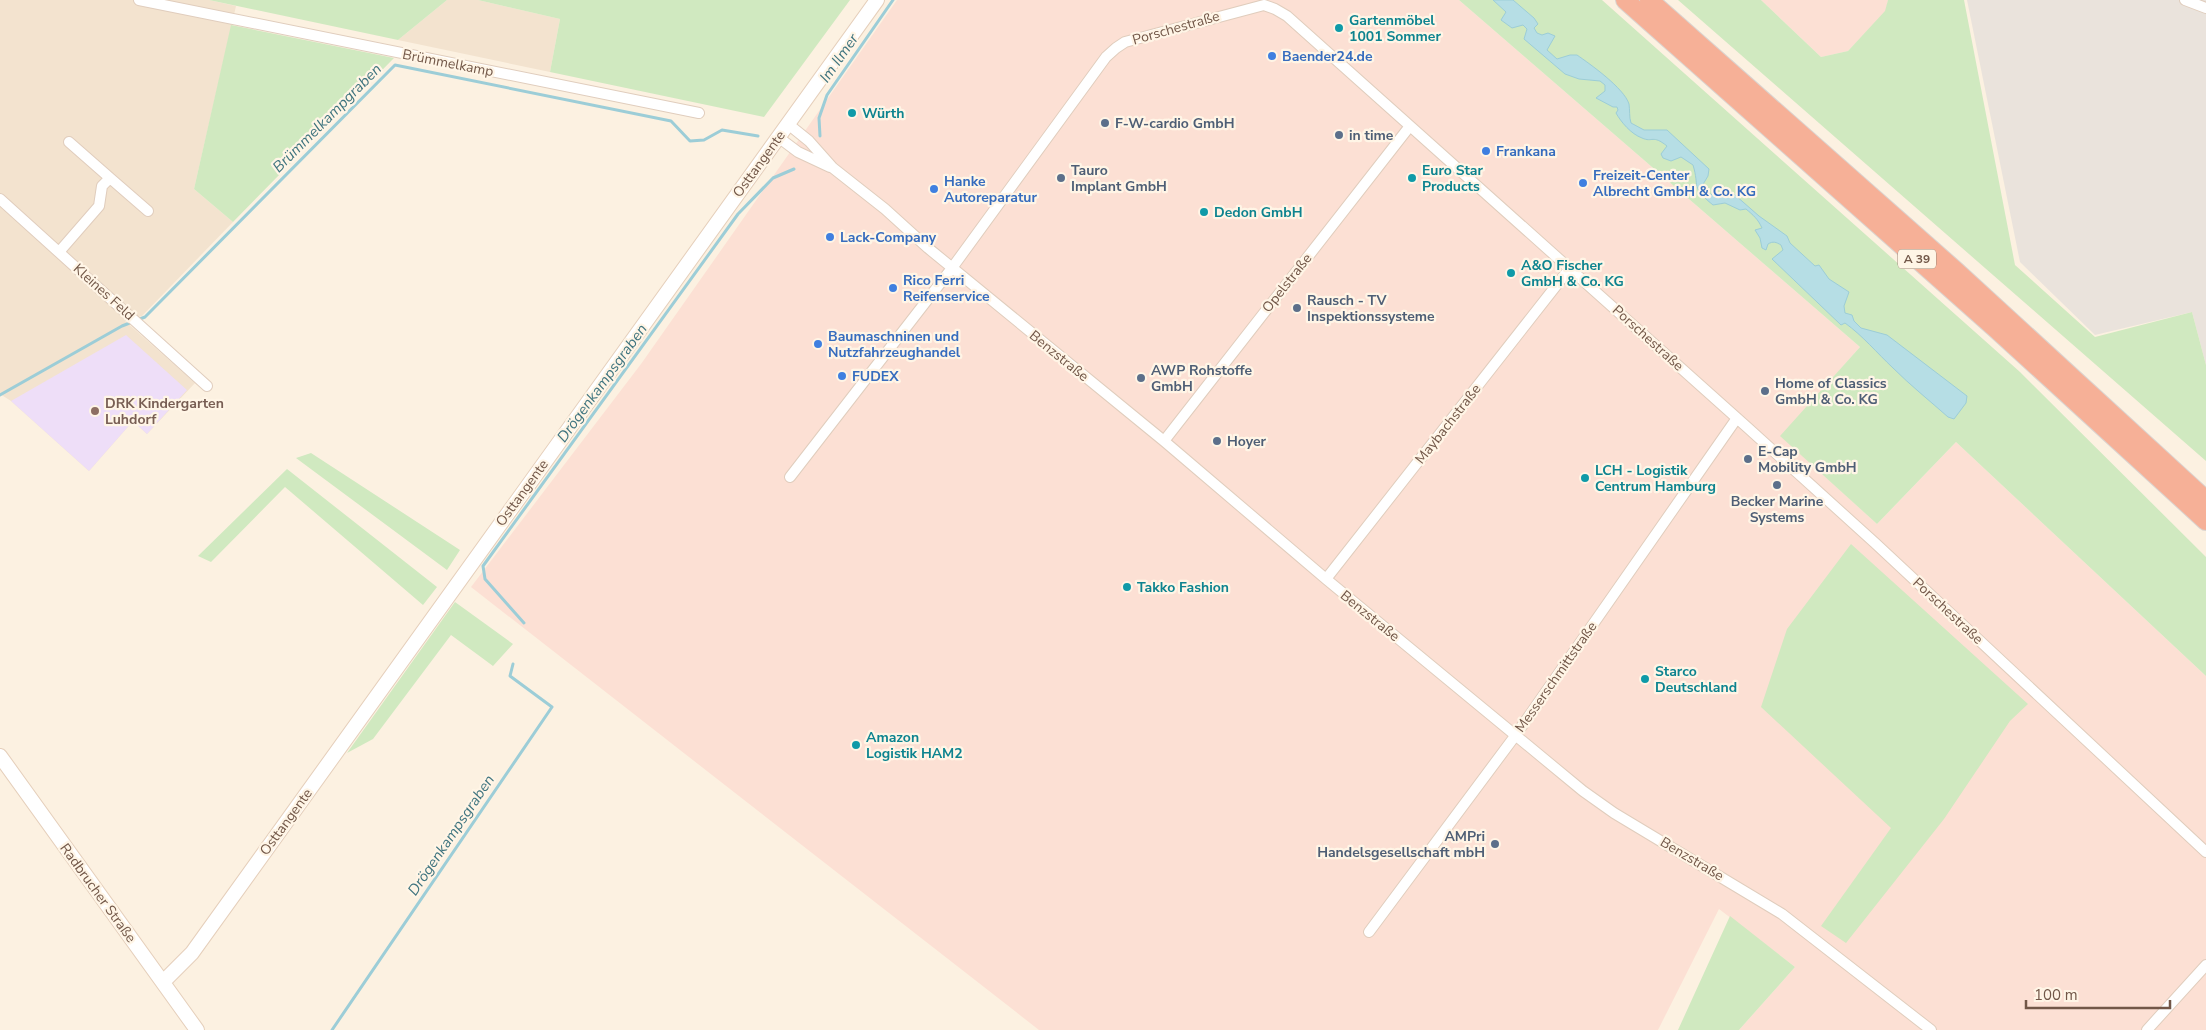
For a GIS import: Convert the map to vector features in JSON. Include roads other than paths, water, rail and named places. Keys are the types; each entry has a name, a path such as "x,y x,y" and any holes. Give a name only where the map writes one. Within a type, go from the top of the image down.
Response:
{"highway":[{"name":"A 39","path":"1625,0 1988,323 2206,521"},
{"name":"A 39","path":"1650,0 2000,310 2206,500"}],"street":[{"name":"Brümmelkamp","path":"139,0 699,114"},
{"name":"Osttangente","path":"163,982 192,953 877,0"},
{"path":"2185,0 2206,8"},
{"name":"Porschestraße","path":"790,477 952,268 1106,57 1125,42 1264,5 1287,16 1738,418 1875,543 2206,852"},
{"name":"Benzstraße","path":"788,124 809,141 833,168 952,268 1164,441 1515,736 1599,803 1782,914 1931,1030"},
{"name":"Opelstraße","path":"1164,441 1410,126"},
{"name":"Benzstraße","path":"778,137 798,152 833,168"},
{"path":"69,142 148,211"},
{"path":"59,252 99,206 102,186 110,178"},
{"name":"Kleines Feld","path":"0,199 207,386"},
{"name":"Maybachstraße","path":"1326,579 1570,268"},
{"name":"Messerschmittstraße","path":"1369,932 1515,736 1738,418"},
{"name":"Radbrucher Straße","path":"0,756 197,1030"},
{"path":"2147,1030 2206,965"}],"water":[{"path":"1493,0 1513,0 1534,18 1538,24 1534,28 1537,33 1542,35 1548,33 1555,36 1547,50 1557,59 1577,55 1606,77 1626,98 1629,104 1631,123 1644,130 1667,130 1709,169 1708,176 1702,186 1707,193 1717,196 1727,188 1759,216 1787,236 1790,243 1815,266 1819,265 1829,279 1849,292 1844,306 1845,313 1852,315 1854,321 1861,328 1887,335 1967,396 1966,403 1954,419 1948,417 1913,387 1852,328 1845,323 1841,325 1772,259 1783,250 1781,245 1773,242 1768,244 1766,250 1762,248 1760,238 1755,230 1762,228 1751,213 1746,209 1740,210 1725,203 1713,205 1698,190 1693,165 1681,157 1671,161 1663,158 1661,154 1667,146 1658,140 1646,139 1634,134 1616,113 1617,107 1613,107 1596,98 1605,91 1605,85 1600,81 1579,79 1565,74 1524,39 1527,29 1523,25 1512,28 1501,20 1506,12"}],"waterway":[{"name":"Im Ilmer","path":"820,136 819,118 827,95 893,0"},
{"name":"Brümmelkampgraben","path":"0,395 122,326 145,317 395,65 671,121 690,141 704,140 722,130 758,136"},
{"name":"Drögenkampsgraben","path":"524,623 485,579 483,566 738,214 773,178 794,169"},
{"name":"Drögenkampsgraben","path":"332,1030 552,707 510,676 513,664"}],"place":[{"name":"Gartenmöbel 1001 Sommer","path":"1339,28"},
{"name":"Baender24.de","path":"1272,56"},
{"name":"Würth","path":"852,113"},
{"name":"F-W-cardio GmbH","path":"1105,123"},
{"name":"in time","path":"1339,135"},
{"name":"Frankana","path":"1486,151"},
{"name":"Tauro Implant GmbH","path":"1061,178"},
{"name":"Euro Star Products","path":"1412,178"},
{"name":"Freizeit-Center Albrecht GmbH & Co. KG","path":"1583,183"},
{"name":"Hanke Autoreparatur","path":"934,189"},
{"name":"Dedon GmbH","path":"1204,212"},
{"name":"Lack-Company","path":"830,237"},
{"name":"A&O Fischer GmbH & Co. KG","path":"1511,273"},
{"name":"Rico Ferri Reifenservice","path":"893,288"},
{"name":"Rausch - TV Inspektionssysteme","path":"1297,308"},
{"name":"Baumaschninen und Nutzfahrzeughandel","path":"818,344"},
{"name":"FUDEX","path":"842,376"},
{"name":"AWP Rohstoffe GmbH","path":"1141,378"},
{"name":"Home of Classics GmbH & Co. KG","path":"1765,391"},
{"name":"DRK Kindergarten Luhdorf","path":"95,411"},
{"name":"Hoyer","path":"1217,441"},
{"name":"E-Cap Mobility GmbH","path":"1748,459"},
{"name":"LCH - Logistik Centrum Hamburg","path":"1585,478"},
{"name":"Becker Marine Systems","path":"1777,485"},
{"name":"Takko Fashion","path":"1127,587"},
{"name":"Starco Deutschland","path":"1645,679"},
{"name":"Amazon Logistik HAM2","path":"856,745"},
{"name":"AMPri Handelsgesellschaft mbH","path":"1495,844"}]}
